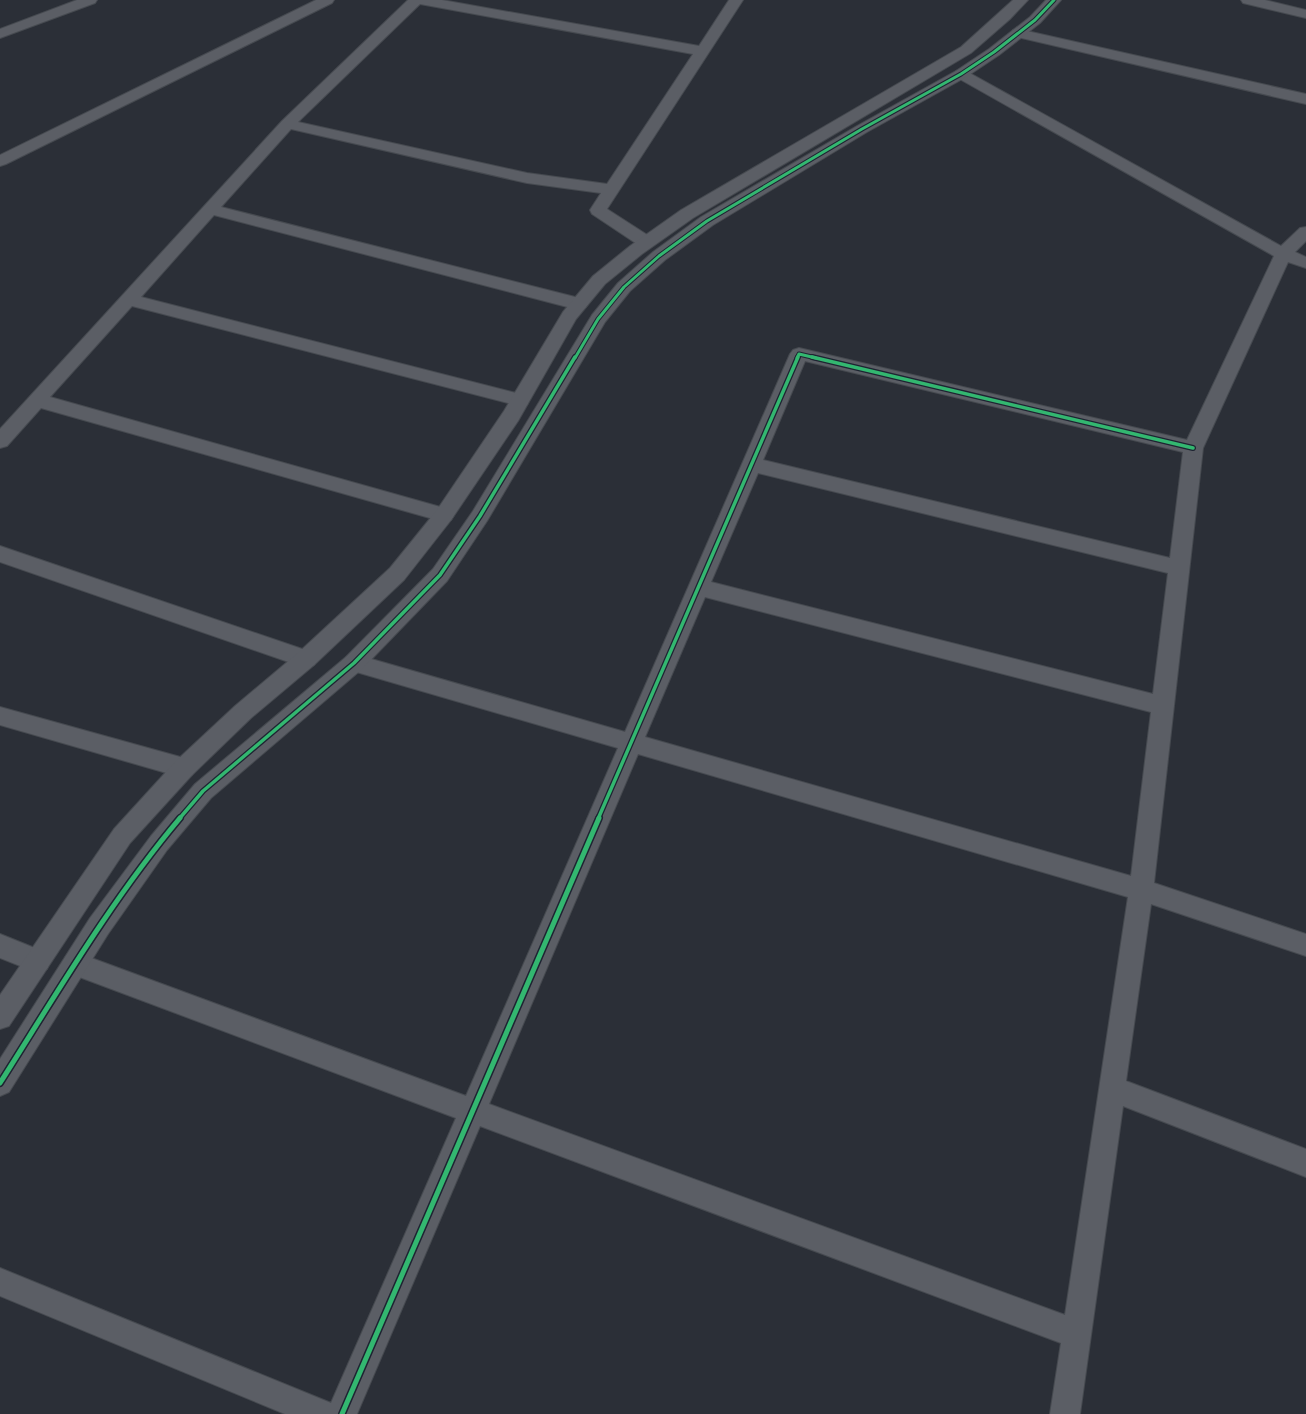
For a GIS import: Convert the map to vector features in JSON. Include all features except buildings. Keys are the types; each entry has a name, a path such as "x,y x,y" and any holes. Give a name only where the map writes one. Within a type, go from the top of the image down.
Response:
{"street":[{"path":"0,34 90,0"},
{"path":"0,161 327,0"},
{"path":"0,441 287,124 418,0 702,51"},
{"path":"646,242 598,210 736,0"},
{"path":"0,1017 122,836 184,768 242,712 306,659 397,574 444,515 520,400 569,316 599,280 646,242 687,214 966,50 1021,0"},
{"path":"0,1083 99,926 159,843 203,791 354,663 440,575 480,516 598,318 624,287 659,256 707,222 862,129 961,74 994,52 1035,20 1054,0"},
{"path":"1248,0 1306,14"},
{"path":"1018,33 1306,100"},
{"path":"961,74 1283,254 1306,262"},
{"path":"287,124 527,178 611,190"},
{"path":"210,209 579,304"},
{"path":"1065,1414 1141,890 1193,448 1283,254 1306,232"},
{"path":"128,299 520,400"},
{"path":"342,1414 799,354 1193,448"},
{"path":"37,400 444,515"},
{"path":"751,464 1179,568"},
{"path":"0,554 306,659"},
{"path":"698,586 1163,706"},
{"path":"354,663 1141,890 1306,945"},
{"path":"0,716 184,768"},
{"path":"0,946 38,961"},
{"path":"75,964 1077,1334"},
{"path":"1112,1089 1306,1163"},
{"path":"0,1282 321,1414"}],"cycle path":[{"path":"0,1083 99,926 159,843 203,791 354,663 440,575 480,516 598,319 624,287 659,256 707,221 862,129 961,74 994,52 1035,20 1054,0"},
{"path":"342,1414 799,354 1193,448"}]}
